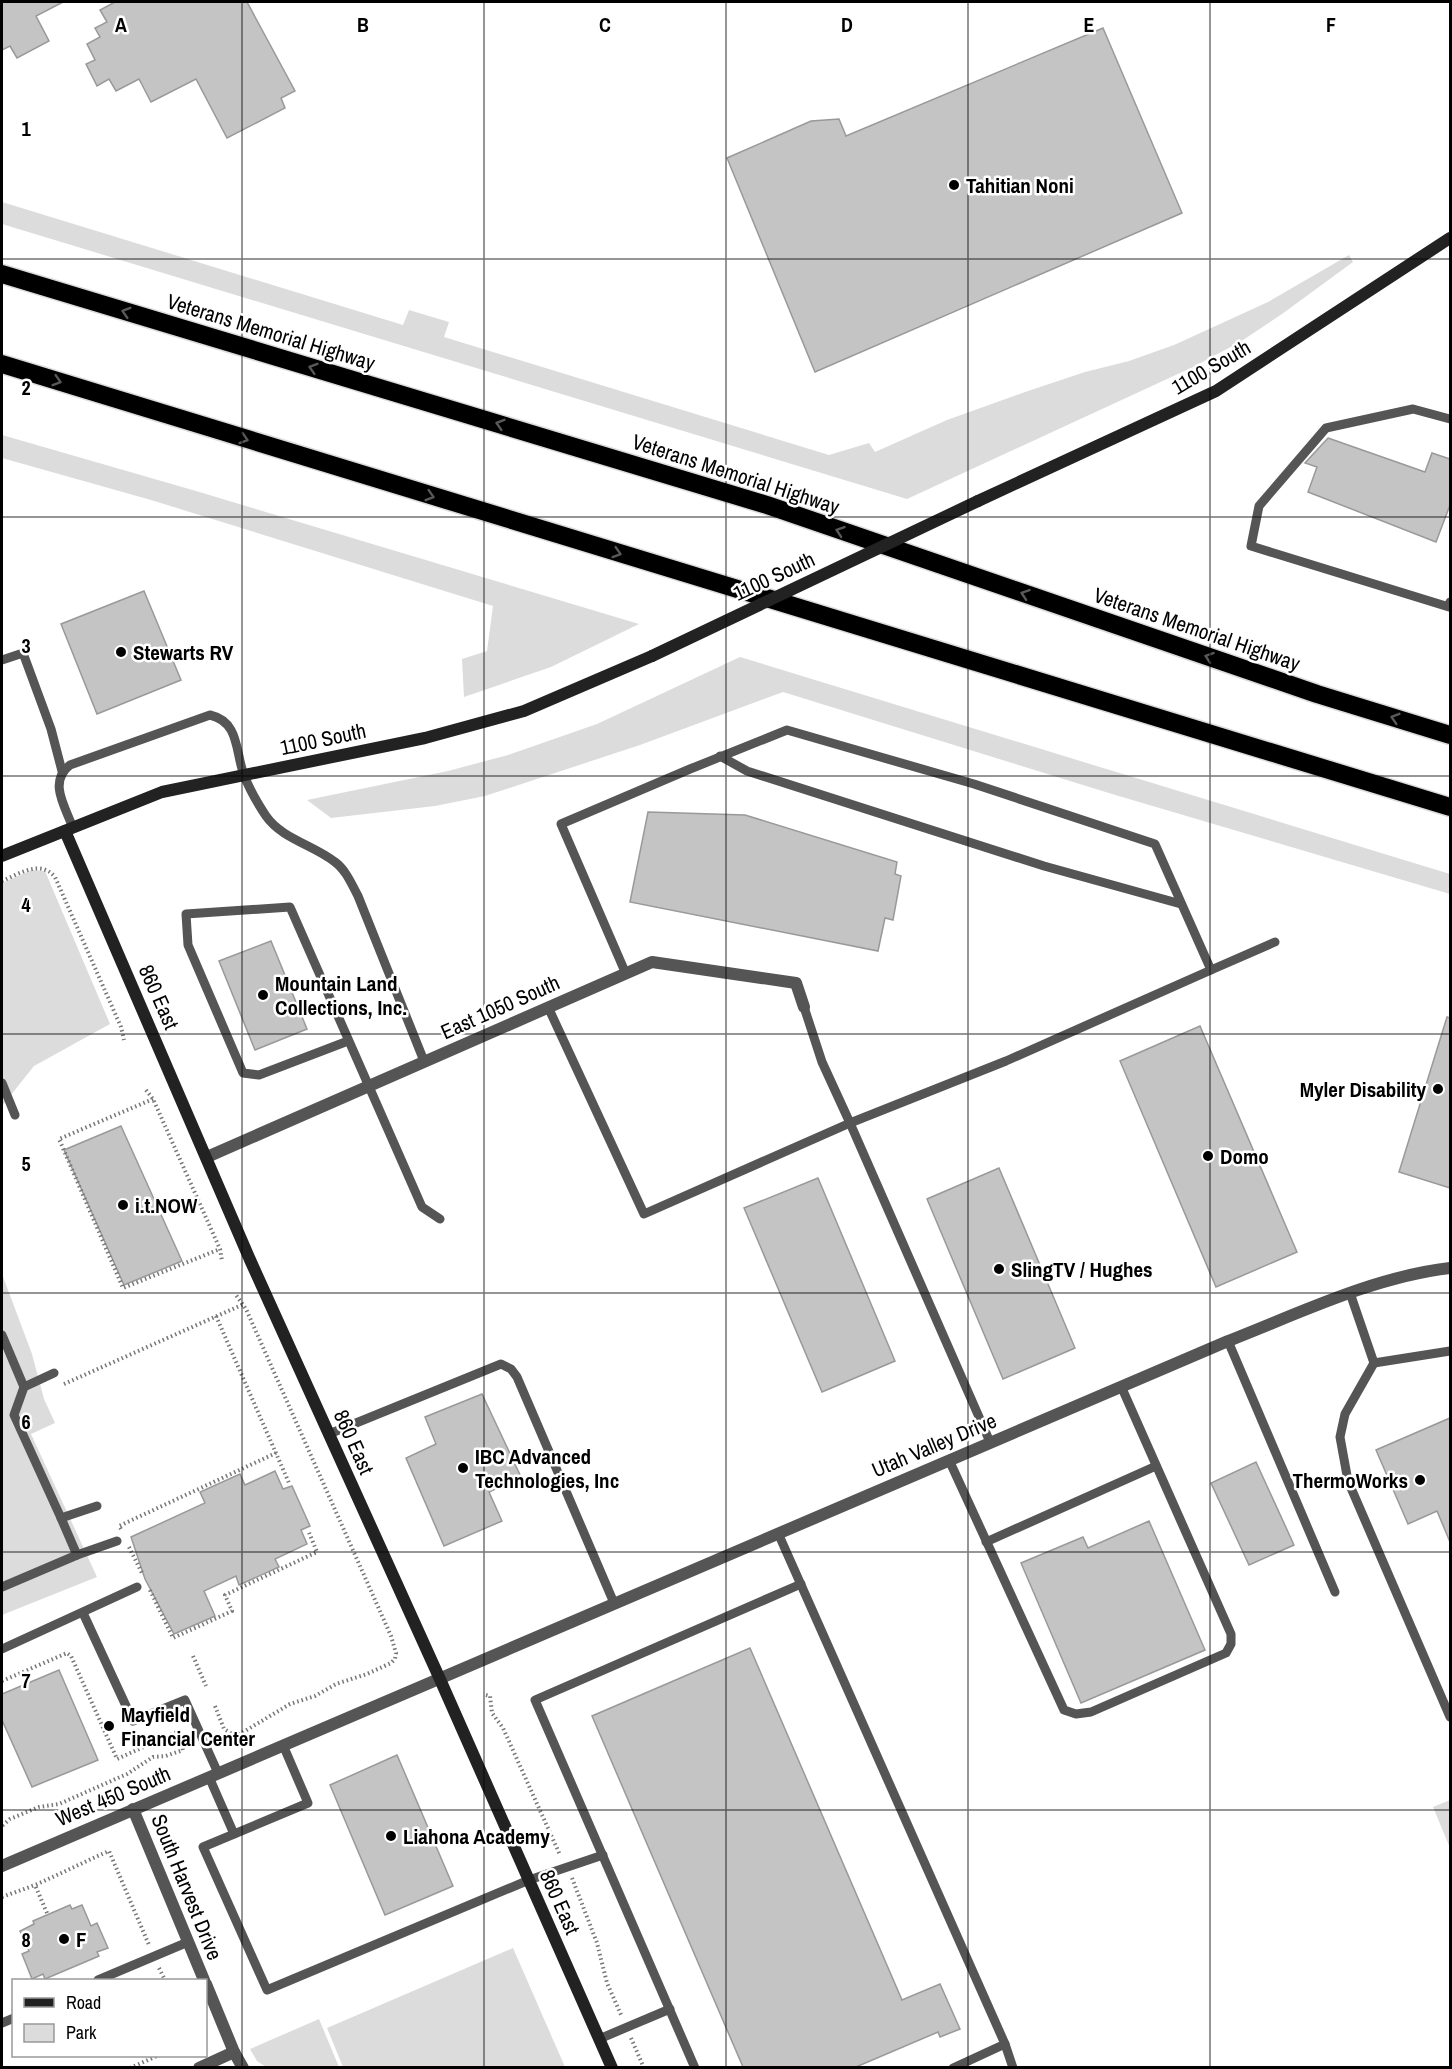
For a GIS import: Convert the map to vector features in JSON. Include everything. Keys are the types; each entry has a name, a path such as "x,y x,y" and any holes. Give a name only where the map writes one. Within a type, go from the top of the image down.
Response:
{"highway":[{"name":"Veterans Memorial Highway","path":"2,274 767,506 1317,694 1450,735"},
{"path":"2,364 1450,807"}],"street":[{"name":"1100 South","path":"2,856 162,792 425,738 524,711 652,656 978,501 1216,392 1450,238"},
{"name":"860 East","path":"69,830 251,1262 440,1677 612,2067"},
{"name":"East 1050 South","path":"207,1157 652,962 796,983 804,1007"},
{"name":"Utah Valley Drive","path":"440,1677 1228,1341 1350,1293 1403,1277 1450,1268"},
{"name":"West 450 South","path":"2,1866 440,1677"},
{"name":"South Harvest Drive","path":"133,1809 204,1979"},
{"name":"South Harvest Drive","path":"207,1987 234,2052 243,2067"},
{"path":"199,2067 234,2052"}],"lane":[{"path":"1450,419 1413,408 1326,428 1259,506 1251,546 1449,607 1450,602"},
{"path":"2,660 23,653 51,729 62,771 58,783 69,830"},
{"path":"62,771 70,765 210,714 230,726 244,776 267,816 278,829 336,862 348,876 364,909 424,1061"},
{"path":"626,974 561,824 787,730 974,784 1155,844 1211,970"},
{"path":"720,756 747,771 1044,866 1181,904"},
{"path":"348,1041 258,1075 243,1073 188,945 186,914 290,907 422,1207 440,1219"},
{"path":"548,1007 644,1214 850,1123 1006,1061 1275,942"},
{"path":"804,1007 822,1062 990,1442"},
{"path":"2,1083 15,1115"},
{"path":"1350,1293 1374,1363 1345,1414 1340,1437 1347,1481 1450,1717"},
{"path":"2,1335 24,1386 14,1415 77,1555"},
{"path":"1228,1341 1335,1592"},
{"path":"1374,1363 1450,1351"},
{"path":"329,1434 501,1364 511,1369 517,1377 614,1603"},
{"path":"24,1386 54,1373"},
{"path":"949,1460 1064,1710 1076,1714 1091,1712 1226,1653 1231,1644 1231,1634 1121,1386"},
{"path":"986,1542 1156,1466"},
{"path":"61,1518 97,1506"},
{"path":"778,1533 1005,2044 1013,2067"},
{"path":"2,1587 120,1539"},
{"path":"695,2067 535,1700 801,1584"},
{"path":"2,1649 137,1587"},
{"path":"83,1612 133,1720 185,1700 234,1834"},
{"path":"283,1745 308,1803 203,1846 267,1990 529,1881 603,1855"},
{"path":"100,1979 188,1941"},
{"path":"599,2039 670,2008"},
{"path":"953,2067 1005,2044"}],"path":[{"path":"2,881 33,868 42,868 55,877 122,1027 124,1040"},
{"path":"146,1090 153,1099 220,1249 222,1261"},
{"path":"153,1099 59,1139 123,1288 220,1249"},
{"path":"215,1706 224,1730 232,1734 240,1734 290,1704 315,1696 336,1684 392,1664 396,1653 391,1636 244,1304 236,1295"},
{"path":"56,1387 244,1304"},
{"path":"216,1316 289,1483"},
{"path":"120,1539 119,1526 276,1453"},
{"path":"148,1587 172,1638 232,1611 225,1595 317,1552 308,1530"},
{"path":"129,1546 143,1577"},
{"path":"2,1681 67,1653 71,1656 117,1759 179,1731 183,1750 166,1756 153,1757 127,1774 59,1804 39,1807 10,1819 2,1826"},
{"path":"193,1656 206,1686"},
{"path":"486,1695 490,1696 492,1713 502,1728 558,1852"},
{"path":"2,1897 35,1885 109,1851 150,1946"},
{"path":"574,1883 597,1943 607,1983 618,2007"},
{"path":"35,1885 46,1913"},
{"path":"159,1968 164,1979"},
{"path":"634,2046 644,2067"},
{"path":"130,2067 152,2057"}],"green space":[{"path":"2,202 403,325 409,310 449,322 444,337 829,455 869,443 875,452 947,420 1028,391 1174,345 1268,302 1349,255 1353,262 1240,342 1193,367 907,499 2,224"},
{"path":"2,435 639,624 551,667 464,697 462,659 487,651 493,606 151,500 2,458"},
{"path":"740,657 1450,874 1450,894 1112,794 783,692 640,745 485,796 435,806 331,818 307,800 448,771 508,755 597,724"},
{"path":"32,870 45,871 110,1024 34,1066 2,1106 2,883"},
{"path":"2,1274 32,1354 44,1399 55,1423 31,1434 97,1577 2,1615"},
{"path":"1450,1800 1450,1848 1433,1807"},
{"path":"513,1948 565,2067 343,2067 327,2028"},
{"path":"319,2019 339,2067 266,2067 257,2061 250,2049"}],"building":[{"path":"2,2 63,2 36,16 49,41 17,58 10,46 2,50"},
{"path":"115,2 247,2 295,91 281,98 285,108 227,138 196,79 151,102 139,79 116,91 109,79 97,86 86,64 95,60 87,44 100,37 95,28 107,22 100,10"},
{"name":"Tahitian Noni","path":"1103,28 1182,213 815,372 727,158 811,121 839,119 846,136"},
{"path":"1328,438 1425,472 1432,453 1450,459 1450,505 1436,542 1308,492 1317,467 1305,463"},
{"name":"Stewarts RV","path":"144,591 181,680 97,714 61,624"},
{"path":"648,812 745,815 897,862 895,874 901,876 893,920 885,918 878,951 630,902"},
{"name":"Mountain Land Collections, Inc.","path":"271,941 307,1029 255,1050 219,961"},
{"name":"Myler Disability","path":"1447,1017 1450,1018 1450,1188 1399,1172"},
{"name":"Domo","path":"1200,1026 1297,1252 1216,1287 1120,1061"},
{"name":"i.t.NOW","path":"121,1126 182,1261 124,1285 64,1150"},
{"name":"SlingTV / Hughes","path":"999,1168 1075,1348 1003,1379 927,1199"},
{"path":"818,1178 895,1361 822,1392 744,1208"},
{"name":"IBC Advanced Technologies, Inc","path":"482,1394 521,1477 489,1492 502,1521 444,1546 406,1458 436,1444 425,1417"},
{"name":"ThermoWorks","path":"1450,1418 1450,1542 1437,1511 1408,1524 1376,1450"},
{"path":"1256,1462 1294,1545 1249,1565 1211,1483"},
{"path":"275,1471 283,1489 292,1486 310,1526 301,1530 307,1544 275,1559 279,1567 239,1585 236,1576 204,1591 215,1616 174,1634 145,1579 131,1537 205,1503 200,1492 240,1474 245,1485"},
{"path":"1149,1521 1205,1650 1081,1703 1021,1563 1083,1537 1088,1548"},
{"path":"750,1648 902,2000 940,1984 960,2029 940,2037 938,2032 856,2067 743,2067 592,1716"},
{"path":"59,1670 98,1760 32,1787 2,1720 2,1694"},
{"name":"Liahona Academy","path":"397,1755 453,1886 385,1915 330,1785"},
{"name":"F","path":"70,1905 72,1909 82,1905 91,1926 97,1923 108,1948 97,1952 99,1956 45,1979 43,1974 32,1979 22,1954 29,1951 20,1931 34,1924 33,1921"}],"place":[{"name":"Tahitian Noni","path":"954,185"},
{"name":"Stewarts RV","path":"121,652"},
{"name":"Mountain Land Collections, Inc.","path":"263,995"},
{"name":"Myler Disability","path":"1438,1089"},
{"name":"Domo","path":"1208,1156"},
{"name":"i.t.NOW","path":"123,1205"},
{"name":"SlingTV / Hughes","path":"999,1269"},
{"name":"IBC Advanced Technologies, Inc","path":"463,1468"},
{"name":"ThermoWorks","path":"1420,1480"},
{"name":"Mayfield Financial Center","path":"109,1726"},
{"name":"Liahona Academy","path":"391,1836"},
{"name":"F","path":"64,1939"}]}
